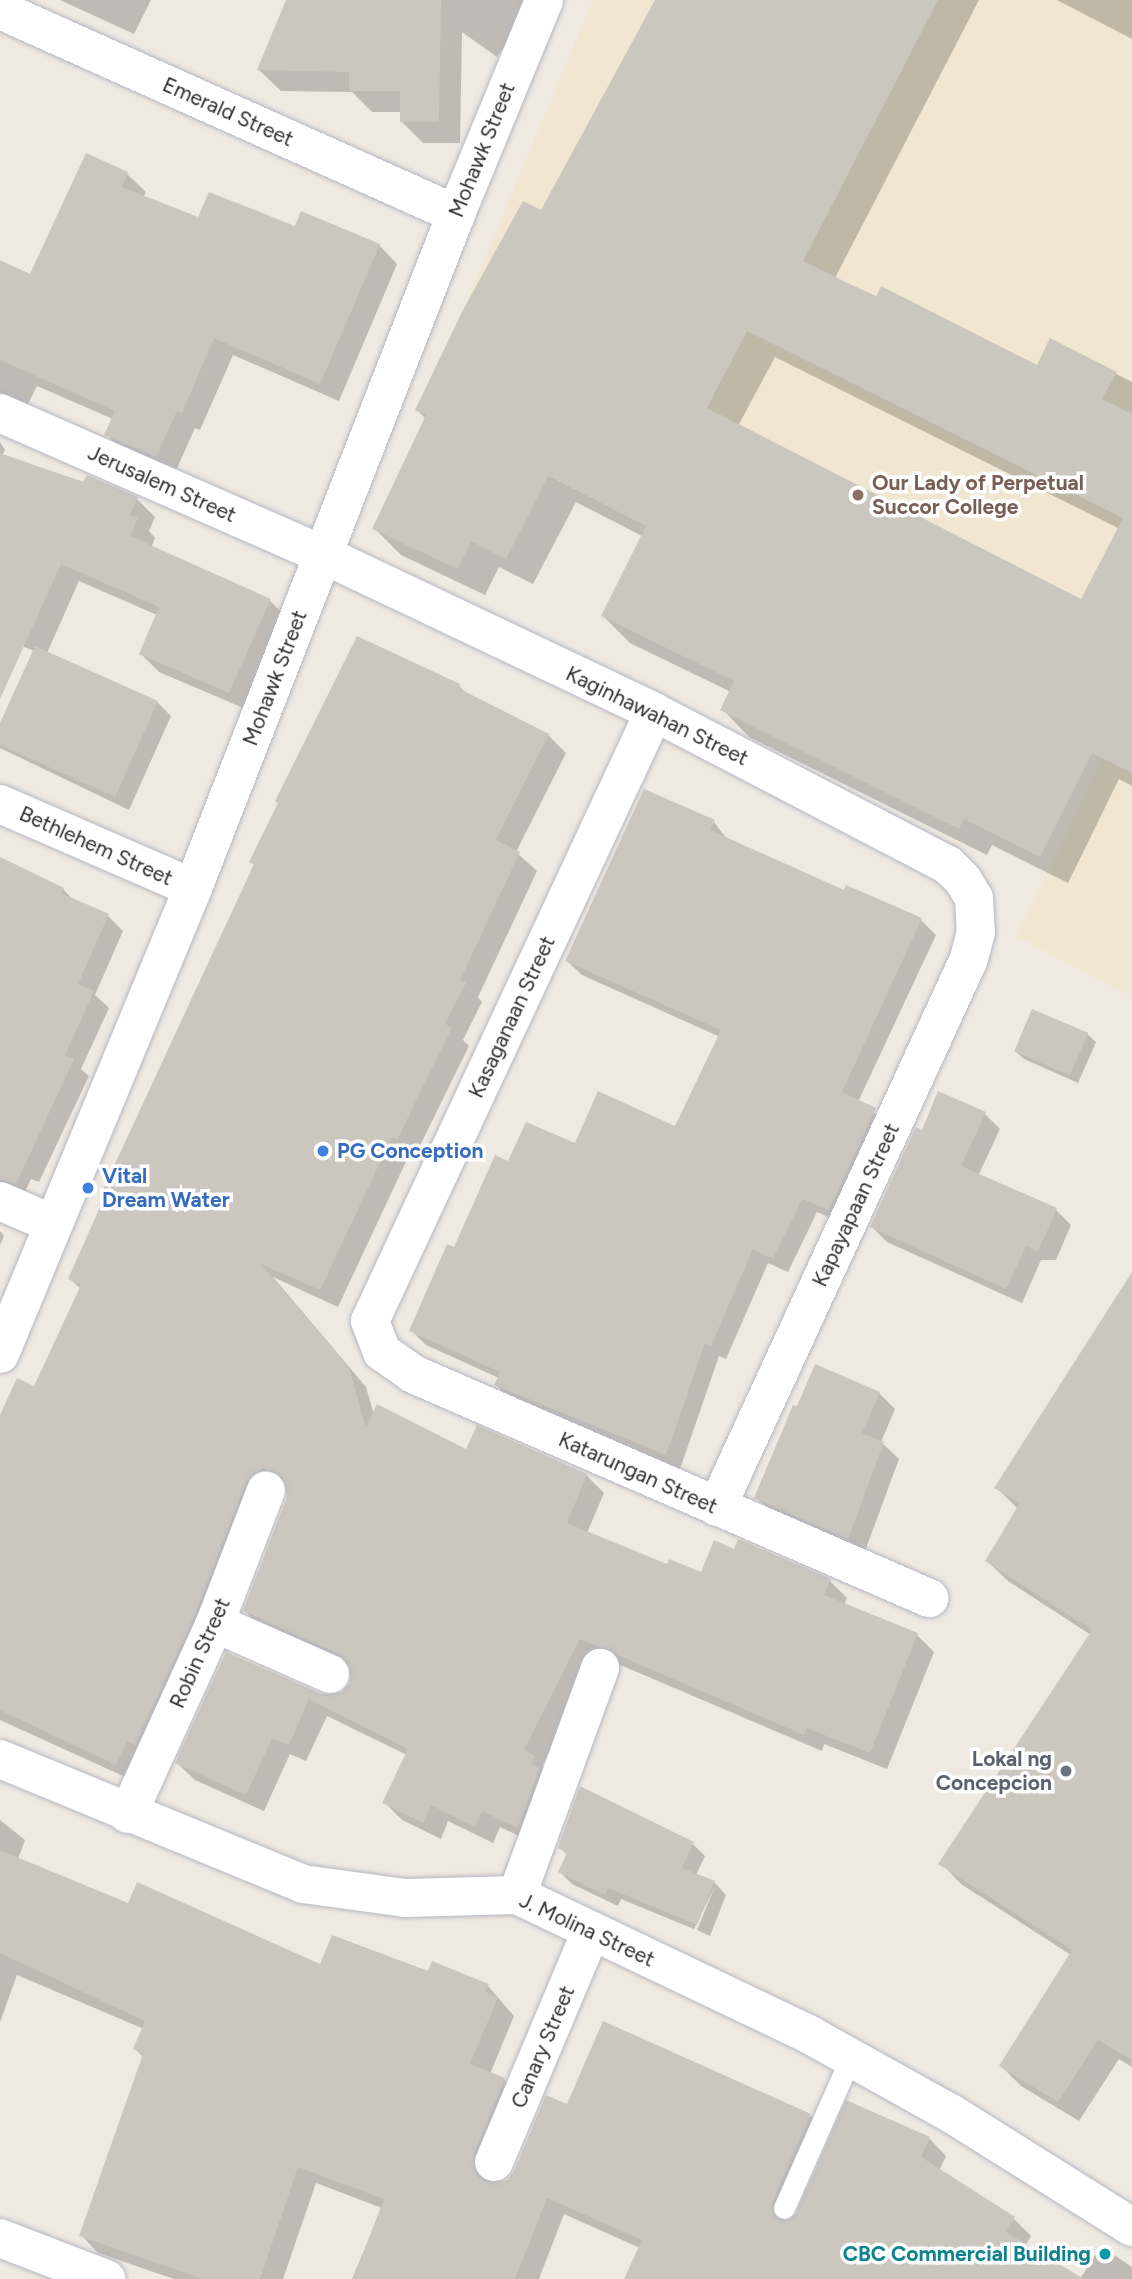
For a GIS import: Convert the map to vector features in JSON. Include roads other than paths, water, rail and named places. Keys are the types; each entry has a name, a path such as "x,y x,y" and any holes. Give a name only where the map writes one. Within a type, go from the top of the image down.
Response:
{"street":[{"name":"Mohawk Street","path":"0,1354 193,888 456,214 544,0"},
{"name":"Emerald Street","path":"0,10 456,214"},
{"name":"Jerusalem Street","path":"0,413 324,555"},
{"name":"Kaginhawahan Street","path":"324,555 654,712 948,864 974,898"},
{"name":"Kasaganaan Street","path":"370,1321 654,712"},
{"name":"Bethlehem Street","path":"0,804 193,888"},
{"name":"Kapayapaan Street","path":"717,1507 968,961 975,932 974,898"},
{"path":"0,1201 53,1224"},
{"name":"Katarungan Street","path":"370,1321 382,1352 412,1374 929,1598"},
{"name":"Robin Street","path":"128,1814 215,1623 266,1490"},
{"path":"215,1623 330,1674"},
{"path":"517,1895 600,1668"},
{"name":"J. Molina Street","path":"0,1759 303,1884 405,1898 517,1895 851,2057 952,2114 1132,2227"},
{"name":"Canary Street","path":"494,2162 591,1931"},
{"path":"0,2238 106,2279"}],"lane":[{"path":"783,2208 851,2057"}],"place":[{"name":"Our Lady of Perpetual Succor College","path":"858,495"},
{"name":"PG Conception","path":"323,1151"},
{"name":"Vital Dream Water","path":"88,1188"},
{"name":"Lokal ng Concepcion","path":"1066,1771"},
{"name":"CBC Commercial Building","path":"1105,2254"}]}
